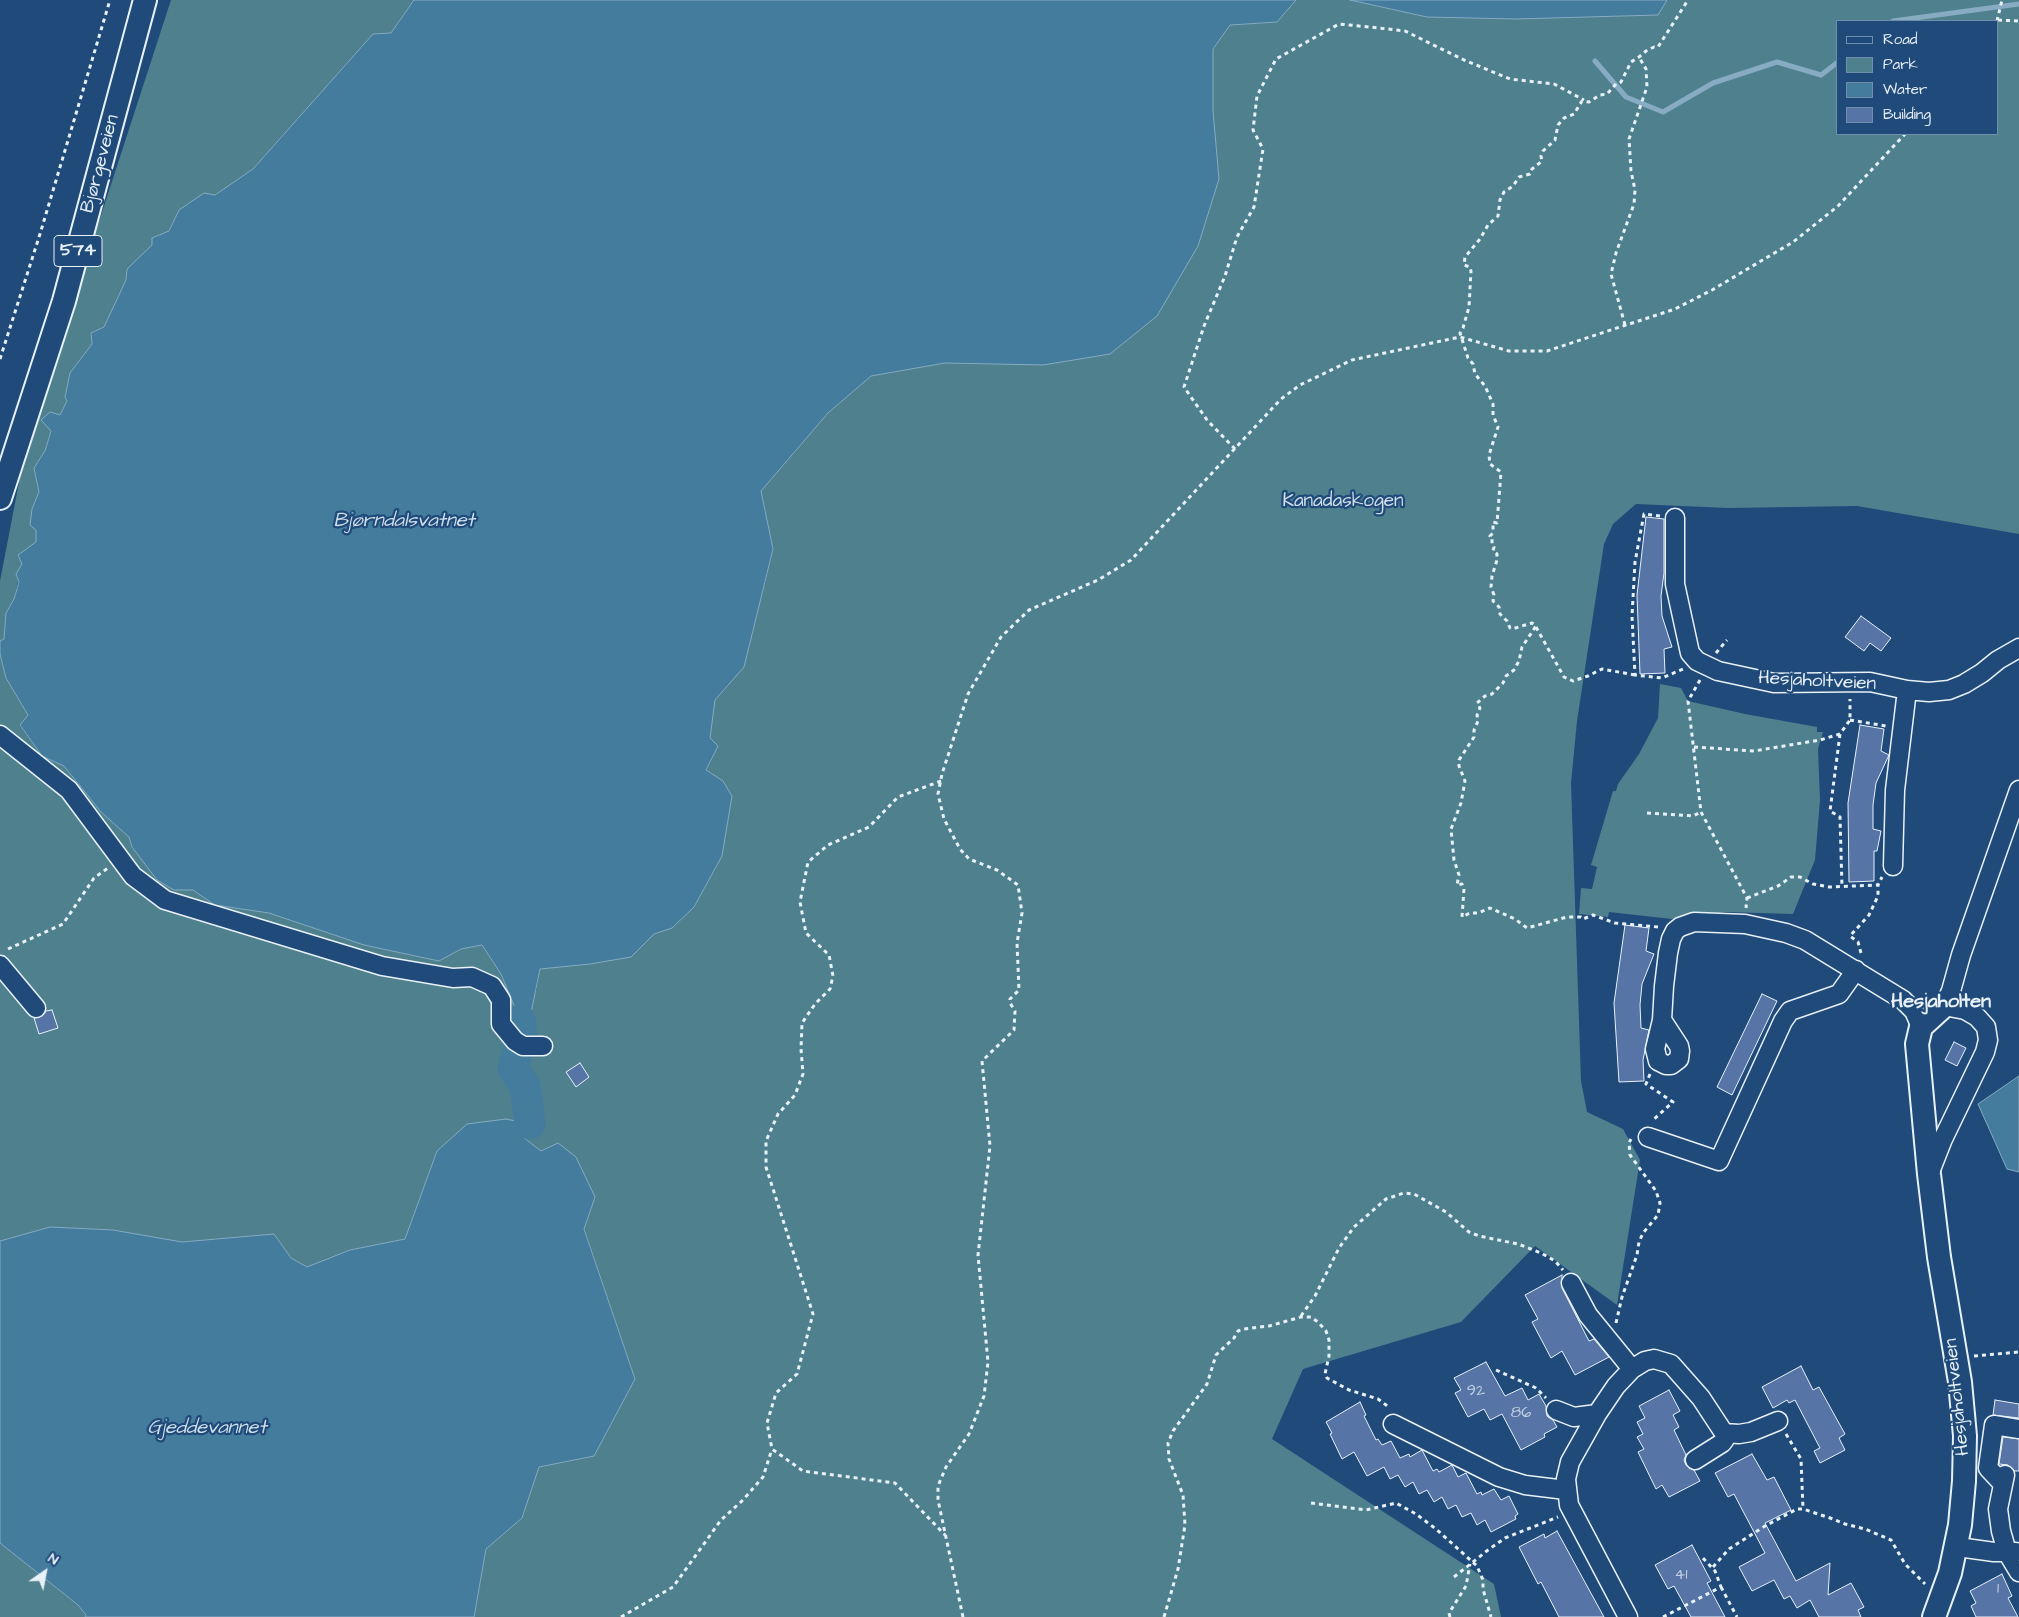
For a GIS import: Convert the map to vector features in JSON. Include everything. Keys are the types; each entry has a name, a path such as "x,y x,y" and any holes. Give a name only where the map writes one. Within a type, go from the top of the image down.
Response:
{"main road":[{"name":"Bjørgeveien","path":"0,498 64,301 145,0"},
{"path":"1921,1027 1948,998"},
{"name":"Hesjaholtveien","path":"1921,1027 1917,1044 1929,1174 1956,1358 1965,1436 1964,1481 1956,1549 1934,1617"}],"street":[{"name":"Hesjaholtveien","path":"1675,518 1675,584 1690,653 1697,661 1708,667 1737,676 1774,682 1870,682 1907,690 1929,692 1949,690 1964,684 2019,648"},
{"path":"1893,866 1895,790 1907,690"},
{"path":"0,735 69,790 133,876 165,900 382,966 454,978 472,977 492,986 501,1000 501,1024 519,1044 543,1046"},
{"path":"1948,998 1960,954 2019,790"},
{"path":"1662,1020 1664,986 1671,939 1675,931 1680,927 1694,922 1745,924 1786,933 1806,940 1859,966 1903,1000 1914,1011 1921,1027"},
{"path":"0,965 36,1008"},
{"path":"1648,1137 1719,1162 1783,1021 1790,1011 1839,994 1859,966"},
{"name":"Hesjaholtveien","path":"1929,1174 1943,1139 1981,1063 1988,1040 1986,1027 1977,1017 1948,998"},
{"path":"1571,1283 1588,1315 1632,1369"},
{"path":"1628,1617 1572,1510 1566,1490 1566,1479 1570,1462 1597,1414 1616,1386 1632,1369 1645,1361 1654,1359 1671,1364 1701,1398 1724,1432 1725,1439 1722,1443 1695,1460"},
{"path":"1556,1410 1574,1417 1597,1414"},
{"path":"1724,1432 1739,1434 1751,1432 1778,1421"},
{"path":"1393,1424 1498,1478 1525,1485 1566,1490"},
{"path":"2019,1429 1994,1425 1988,1468 2004,1480 1998,1508 2001,1531 2013,1552 2019,1572"},
{"path":"1956,1549 1958,1546 2013,1552"}],"path":[{"path":"0,359 40,234 110,0"},
{"path":"1234,449 1207,420 1184,387 1204,326 1225,276 1237,237 1254,207 1263,149 1253,130 1257,96 1276,58 1339,24 1405,31 1464,60 1510,79 1554,84 1589,102 1600,95 1607,94 1616,84 1621,82 1631,62 1654,46 1658,47 1688,0"},
{"path":"1997,20 2002,0"},
{"path":"1999,21 2019,21"},
{"path":"1625,325 1611,274 1616,253 1634,204 1636,190 1631,171 1629,139 1647,87 1646,68 1639,58"},
{"path":"1585,100 1580,103 1574,114 1564,118 1558,125 1555,140 1543,151 1542,161 1532,169 1529,175 1519,177 1513,186 1504,192 1500,200 1498,216 1488,225 1480,239 1465,257 1464,265 1470,266 1471,271 1470,307 1460,337 1468,358 1473,364 1475,374 1485,386 1493,404 1493,415 1498,427 1490,451 1490,464 1501,472 1497,523 1493,522 1493,533 1490,536 1492,536 1493,551 1497,554 1490,587 1494,595 1493,601 1499,607 1500,614 1507,621 1510,628 1532,623 1536,626 1564,677 1573,681 1602,669 1662,678 1687,667 1708,667"},
{"path":"963,1617 938,1500 938,1486 946,1467 969,1434 984,1396 988,1362 978,1255 990,1146 982,1061 1014,1030 1015,1011 1010,1003 1010,999 1019,990 1018,943 1022,912 1018,885 998,870 969,859 960,849 944,818 938,794 968,694 1001,637 1029,610 1098,580 1130,560 1281,399 1300,385 1352,360 1460,337 1509,351 1547,351 1675,308 1712,290 1793,242 1838,206 1904,135"},
{"path":"1635,675 1632,616 1635,571 1644,514 1675,518"},
{"path":"1536,626 1522,647 1519,661 1514,670 1506,676 1503,683 1492,694 1485,696 1478,702 1480,708 1476,715 1478,721 1474,730 1474,737 1459,760 1459,766 1465,781 1461,804 1451,829 1454,860 1459,875 1457,885 1462,884 1464,889 1462,918 1470,913 1478,913 1490,908 1515,919 1527,928 1567,916 1584,919 1593,915 1615,923 1649,927 1680,927"},
{"path":"1720,648 1727,640"},
{"path":"1708,667 1688,701 1702,812 1747,898 1745,924"},
{"path":"1842,887 1840,817 1830,812 1840,734 1850,720 1850,682"},
{"path":"1850,720 1903,729"},
{"path":"1694,747 1754,750 1820,740 1840,734"},
{"path":"621,1617 673,1588 721,1520 743,1500 763,1476 772,1449 767,1423 776,1393 797,1374 813,1314 766,1167 766,1141 778,1114 795,1095 803,1074 801,1049 802,1023 815,1004 830,989 833,976 829,955 806,933 800,902 808,862 828,845 868,828 898,797 941,781"},
{"path":"1647,813 1693,816 1702,812"},
{"path":"0,952 63,924 94,878 121,860"},
{"path":"1859,966 1858,942 1850,936 1868,916 1878,896 1878,885 1886,867 1893,866"},
{"path":"1747,898 1795,877 1829,887 1878,885"},
{"path":"1655,1118 1673,1102 1661,1094"},
{"path":"1611,1343 1622,1297 1637,1255 1639,1242 1643,1233 1658,1214 1660,1203 1656,1191 1630,1155 1629,1143 1634,1134 1648,1137"},
{"path":"1301,1316 1315,1296 1339,1248 1354,1227 1386,1199 1404,1193 1414,1194 1446,1212 1469,1232 1479,1236 1518,1244 1556,1261 1571,1283"},
{"path":"1164,1617 1178,1569 1185,1525 1183,1495 1169,1459 1168,1442 1172,1431 1207,1384 1216,1355 1234,1338 1238,1331 1251,1327 1269,1326 1301,1316 1311,1317 1326,1331 1329,1340 1329,1356 1325,1374 1327,1378 1349,1390 1378,1399 1390,1406 1393,1424"},
{"path":"1956,1358 2019,1352"},
{"path":"1496,1370 1536,1388 1556,1410"},
{"path":"1778,1421 1801,1459 1803,1509"},
{"path":"772,1449 803,1471 895,1483 946,1535"},
{"path":"1311,1503 1366,1510 1396,1503 1427,1521 1481,1572 1483,1589 1491,1617"},
{"path":"1712,1567 1729,1549 1765,1526 1796,1509 1803,1509 1865,1529 1891,1540 1905,1564 1918,1579 1927,1586 1944,1590"},
{"path":"1454,1577 1505,1538 1572,1510"},
{"path":"1701,1556 1712,1567 1737,1617"},
{"path":"1450,1617 1450,1613 1466,1586 1471,1563"},
{"path":"1664,1617 1721,1588"}],"green space":[{"path":"171,0 414,0 391,33 373,34 253,169 215,195 179,210 169,231 152,238 153,245 127,269 126,280 104,327 91,333 92,344 70,373 67,401 60,415 50,412 51,430 45,451 34,468 39,492 32,509 36,542 22,564 14,599 6,613 4,639 0,641 0,581 26,446"},
{"name":"Kanadaskogen","path":"1296,0 1350,0 1427,17 1657,15 1667,0 2019,0 2019,534 1857,506 1728,508 1636,504 1613,524 1604,544 1577,721 1571,783 1581,1081 1587,1112 1623,1129 1640,1160 1617,1305 1535,1246 1461,1322 1303,1369 1272,1439 1494,1584 1501,1617 474,1617 486,1549 522,1518 539,1467 594,1456 635,1379 584,1228 595,1197 524,1138 530,1124 437,1151 405,1239 350,1250 307,1267 291,1258 274,1234 182,1242 113,1230 50,1227 0,1241 0,654 6,678 28,715 20,726 42,756 64,766 101,812 129,837 132,847 174,890 193,890 215,905 269,913 364,945 439,961 461,949 482,945 501,974 518,1015 536,992 540,969 590,964 633,954 654,934 672,928 694,907 719,862 727,803 706,771 716,750 710,738 712,691 765,584 773,549 761,491 828,413 871,376 945,363 972,363 1213,111 1213,49 1229,25 1277,22"},
{"path":"1660,684 1681,688 1688,701 1817,727 1817,732 1823,732 1818,749 1820,800 1815,860 1793,914 1725,912 1672,919 1609,912 1608,917 1579,914 1581,888 1592,889 1597,867 1591,865 1613,791 1616,791 1618,784 1639,754 1658,718"},
{"path":"0,1543 78,1605 86,1615 85,1617 0,1617"}],"water":[{"name":"Bjørndalsvatnet","path":"414,0 1296,0 1277,22 1230,25 1213,49 1213,111 1219,179 1198,246 1157,316 1110,354 1043,365 945,363 871,376 828,413 761,491 773,549 744,667 715,700 710,738 718,746 706,770 723,781 732,796 722,856 694,907 672,928 654,934 631,957 590,964 540,969 530,1018 520,1020 501,974 482,945 461,949 439,961 364,945 269,913 215,905 193,890 174,890 157,880 132,847 129,837 101,812 64,766 42,756 20,725 28,715 6,678 0,654 0,641 4,639 6,613 14,599 19,582 16,574 22,564 18,555 36,542 36,530 30,525 32,509 39,492 34,468 45,451 51,431 41,420 50,412 60,415 67,401 65,397 70,373 92,344 91,333 104,327 126,280 127,269 152,245 152,238 169,231 179,210 204,193 215,195 253,169 373,34 391,33"},
{"path":"1350,0 1667,0 1658,15 1516,19 1427,17"},
{"path":"2019,1076 2019,1172 2007,1169 1978,1104"},
{"name":"Gjeddevannet","path":"506,1119 530,1124 524,1138 541,1151 558,1143 576,1157 595,1197 584,1229 635,1379 594,1456 539,1467 522,1518 486,1549 474,1617 85,1617 86,1615 78,1605 0,1543 0,1241 50,1227 113,1230 182,1242 274,1234 291,1258 307,1267 350,1250 405,1239 437,1151 467,1124"}],"building":[{"path":"1646,517 1664,519 1662,616 1672,647 1664,649 1665,673 1640,674 1637,595"},
{"path":"1861,616 1891,638 1881,651 1870,643 1864,651 1845,637"},
{"path":"1860,725 1884,729 1881,751 1889,755 1876,783 1873,805 1873,829 1881,831 1877,851 1874,851 1874,881 1849,882 1848,803"},
{"path":"1625,925 1649,928 1646,951 1654,954 1642,984 1640,1005 1641,1028 1649,1030 1643,1060 1644,1081 1619,1082 1614,1003"},
{"path":"1762,994 1777,1001 1732,1095 1717,1087"},
{"path":"52,1010 58,1028 39,1034 34,1018 42,1016 46,1011"},
{"path":"1954,1042 1966,1048 1957,1066 1945,1060"},
{"path":"580,1063 589,1077 576,1087 566,1072"},
{"path":"1562,1275 1562,1288 1589,1341 1594,1339 1609,1357 1575,1375 1562,1351 1551,1358 1532,1322 1538,1319 1525,1295"},
{"path":"1486,1362 1505,1396 1522,1388 1528,1400 1539,1394 1546,1406 1547,1416 1553,1420 1557,1427 1544,1434 1545,1437 1521,1450 1502,1414 1490,1420 1484,1409 1468,1417 1455,1393 1461,1390 1454,1378"},
{"path":"1801,1366 1813,1390 1819,1387 1845,1434 1839,1438 1845,1450 1820,1463 1814,1451 1820,1448 1795,1400 1789,1403 1787,1400 1773,1408 1762,1387"},
{"path":"1669,1390 1680,1411 1673,1415 1679,1427 1674,1430 1686,1455 1684,1460 1686,1465 1694,1470 1700,1481 1669,1497 1662,1485 1656,1489 1638,1452 1644,1449 1637,1437 1643,1434 1637,1422 1645,1418 1639,1406"},
{"path":"1995,1400 2019,1404 2019,1418 1993,1415"},
{"path":"1360,1402 1366,1415 1364,1416 1376,1440 1378,1439 1382,1445 1391,1441 1400,1458 1409,1454 1410,1457 1422,1450 1433,1471 1437,1469 1439,1472 1452,1465 1458,1477 1466,1473 1477,1494 1481,1492 1482,1495 1494,1489 1501,1500 1509,1496 1518,1514 1515,1516 1516,1519 1491,1532 1485,1520 1477,1525 1471,1513 1462,1517 1456,1505 1448,1509 1442,1497 1434,1502 1427,1490 1419,1494 1413,1482 1405,1487 1398,1475 1390,1479 1384,1467 1367,1476 1354,1452 1342,1459 1326,1422"},
{"path":"2003,1437 2019,1439 2019,1471 2014,1471 2008,1465 1999,1464"},
{"path":"1752,1454 1767,1480 1774,1477 1791,1510 1765,1523 1796,1581 1830,1563 1828,1595 1851,1583 1864,1607 1858,1610 1861,1617 1819,1617 1810,1600 1797,1608 1790,1596 1784,1599 1774,1580 1752,1591 1739,1567 1765,1553 1734,1494 1728,1497 1715,1473"},
{"path":"1557,1531 1604,1617 1559,1617 1541,1582 1538,1584 1519,1547 1544,1534 1545,1538"},
{"path":"1692,1545 1711,1581 1707,1583 1725,1617 1691,1617 1674,1586 1668,1589 1655,1565"},
{"path":"2002,1574 2012,1596 2008,1598 2018,1617 1976,1617 1971,1606 1976,1603 1970,1591"}],"waterway":[{"path":"1900,20 2019,4"},
{"path":"1595,61 1626,97 1663,112 1713,83 1777,62 1821,75 1836,64"},
{"path":"520,1020 522,1036 513,1068 525,1086 530,1124"}],"district":[{"name":"Hesjaholten","path":"1941,1003"}]}
